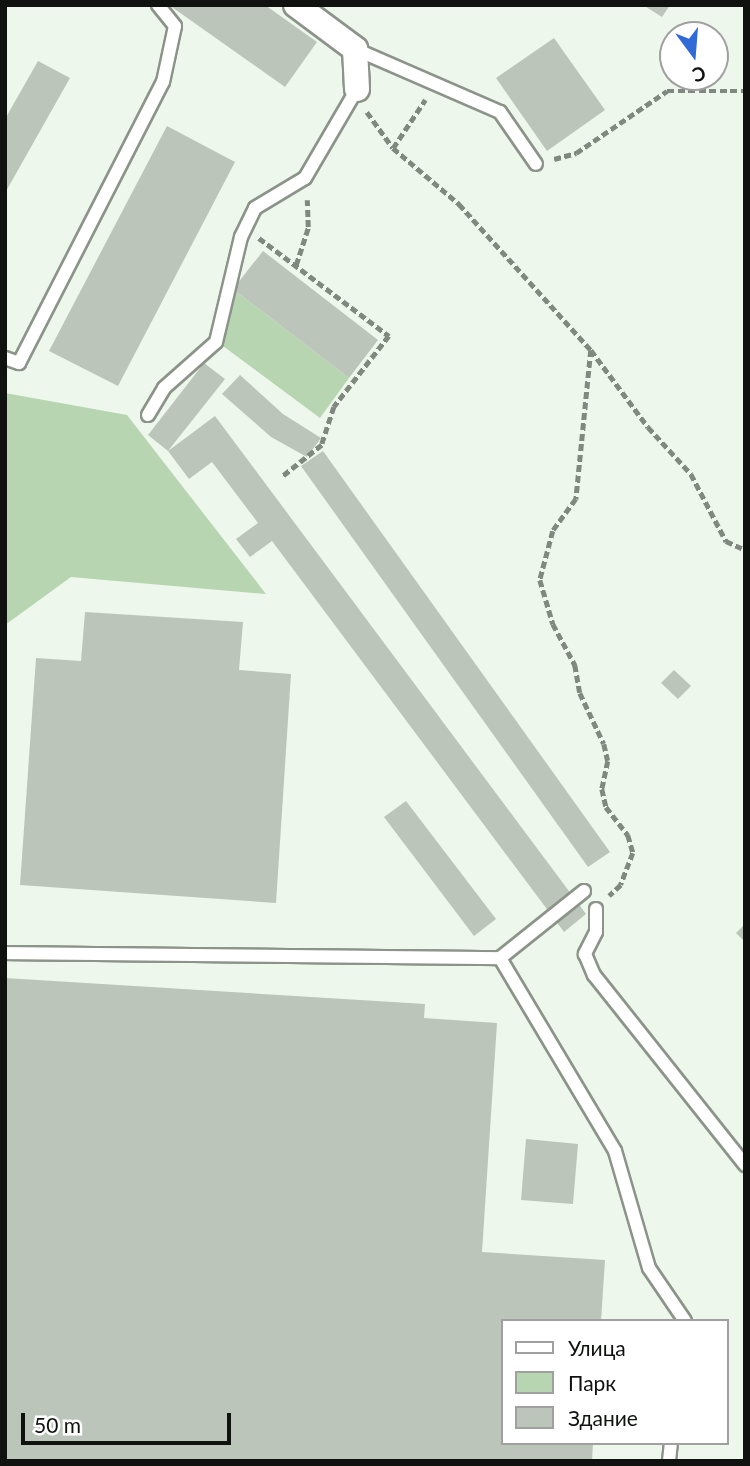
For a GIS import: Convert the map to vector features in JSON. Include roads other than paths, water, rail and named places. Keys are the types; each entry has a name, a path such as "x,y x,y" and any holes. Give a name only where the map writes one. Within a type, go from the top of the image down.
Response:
{"street":[{"path":"296,5 355,49 357,89"}],"lane":[{"path":"5,358 19,363 163,82 175,26 158,5"},
{"path":"355,49 436,87 500,112 536,164"},
{"path":"148,415 164,388 216,342 241,237 255,208 305,178 357,89"},
{"path":"5,953 500,958 584,891"},
{"path":"596,909 596,932 585,954 594,975 745,1165"},
{"path":"500,958 615,1151 649,1268 684,1319"}]}
